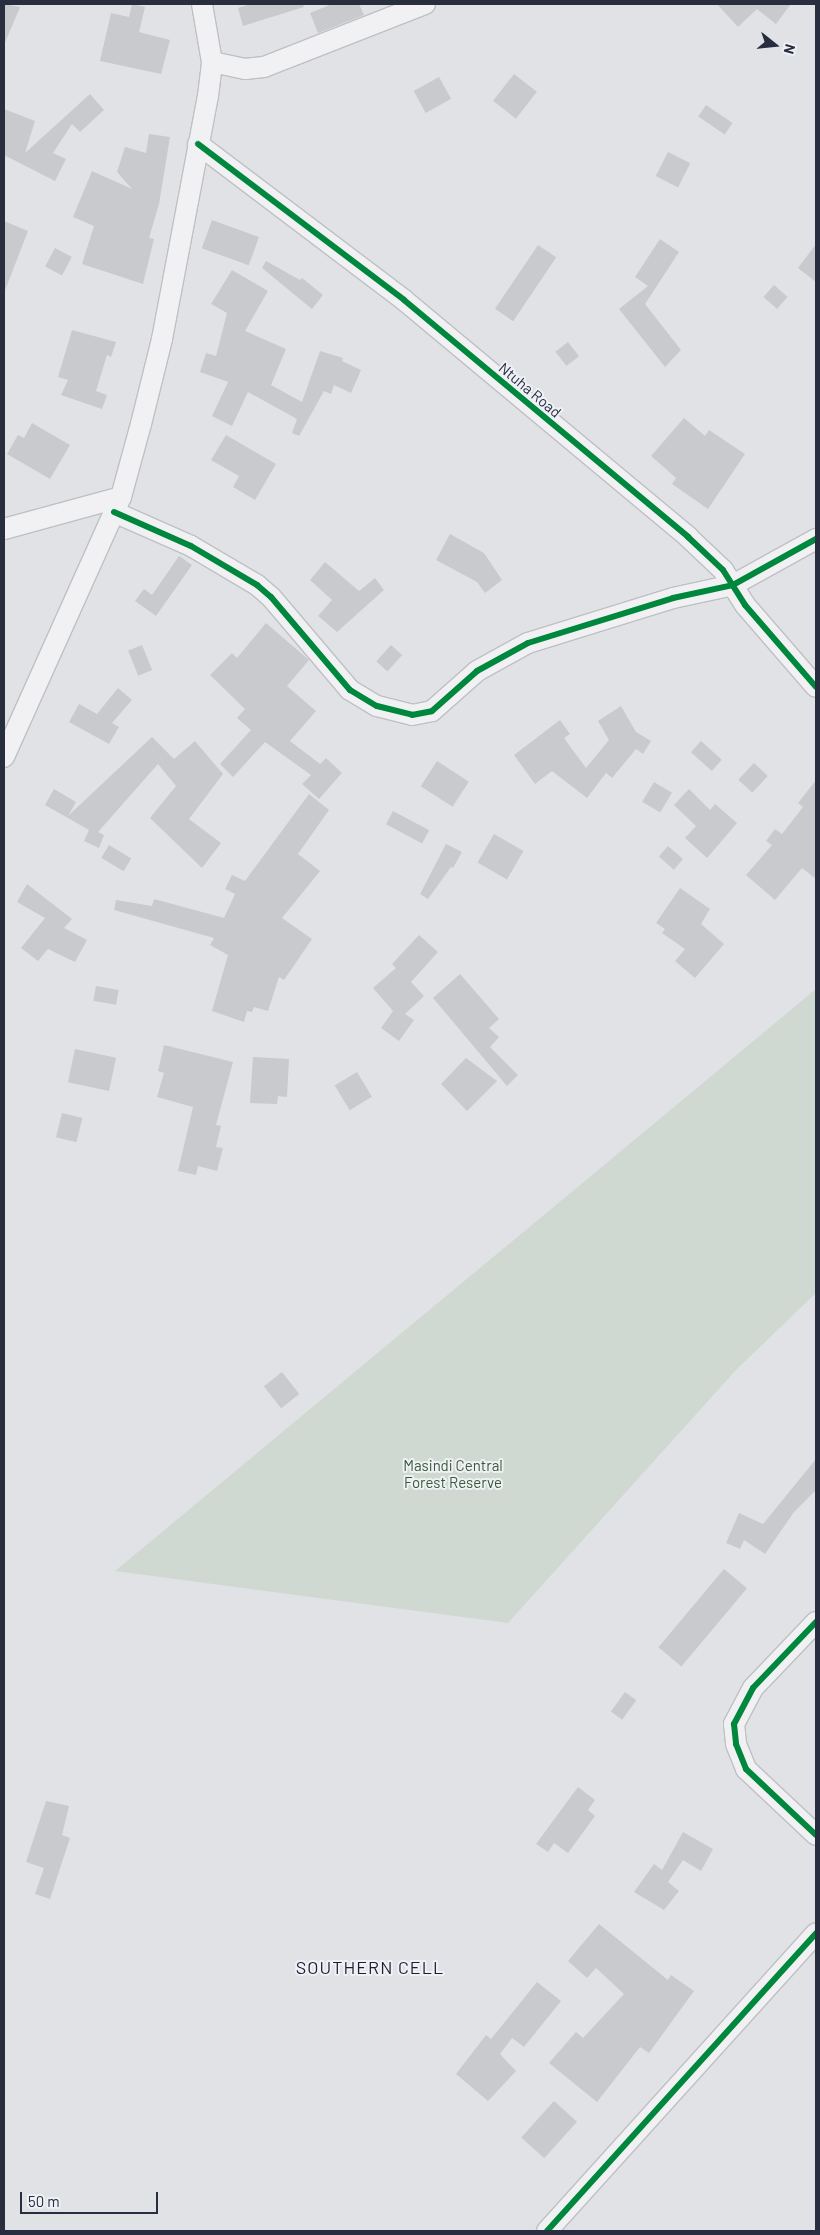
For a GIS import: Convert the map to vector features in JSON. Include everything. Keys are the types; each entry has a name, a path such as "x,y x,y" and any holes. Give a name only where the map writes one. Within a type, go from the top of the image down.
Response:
{"street":[{"path":"4,757 117,505 162,339 212,62 202,4"},
{"path":"212,62 245,68 264,67 425,4"},
{"name":"Ntuha Road","path":"198,144 404,300 688,537 733,585 745,605 816,687"},
{"path":"4,529 117,505 257,585 271,597 350,690 377,706 412,715 432,711 477,671 528,643 673,598 733,585 816,539"},
{"path":"816,1622 753,1688 734,1724 736,1744 746,1768 816,1835"},
{"path":"547,2231 816,1933"}],"green space":[{"name":"Masindi Central Forest Reserve","path":"816,989 816,1293 736,1370 508,1623 115,1571"}],"building":[{"path":"4,4 20,7 4,45"},
{"path":"132,4 145,7 139,32 170,40 161,74 100,61 111,13 129,17"},
{"path":"251,4 303,4 304,7 243,26 238,8"},
{"path":"332,4 359,4 364,15 318,33 310,13"},
{"path":"717,4 791,4 776,24 757,9 738,27"},
{"path":"514,74 537,92 516,119 493,101"},
{"path":"439,77 451,99 426,113 414,91"},
{"path":"90,94 104,110 80,132 72,124 53,153 66,159 55,181 4,155 4,109 35,121 25,153"},
{"path":"706,105 733,123 725,135 698,117"},
{"path":"149,134 170,137 159,204 149,238 154,239 143,284 82,264 94,226 73,217 92,171 132,189 117,172 125,147 146,153"},
{"path":"668,152 690,163 678,187 656,176"},
{"path":"212,220 259,237 249,265 202,248"},
{"path":"4,221 28,231 4,293"},
{"path":"660,239 679,252 645,304 681,350 665,367 619,309 648,286 635,277"},
{"path":"816,244 816,282 798,268"},
{"path":"538,245 556,257 513,321 495,309"},
{"path":"55,248 72,257 62,275 45,267"},
{"path":"266,261 300,280 302,278 323,295 312,309 262,268"},
{"path":"232,270 268,291 245,331 286,349 271,385 302,402 320,351 343,358 342,361 361,370 351,393 334,385 331,394 324,391 299,436 292,433 297,419 248,392 232,426 212,416 228,382 200,372 206,353 216,356 227,313 211,304"},
{"path":"774,285 788,297 777,309 764,297"},
{"path":"72,330 116,342 111,357 107,355 96,391 107,395 102,409 61,395 68,380 58,377"},
{"path":"568,342 579,356 566,366 555,352"},
{"path":"684,418 705,436 709,430 745,454 708,509 672,484 676,478 651,456"},
{"path":"32,423 70,445 50,479 7,454 18,435 24,438"},
{"path":"226,435 276,464 255,500 233,487 239,476 211,460"},
{"path":"450,534 484,553 502,580 485,593 477,582 436,560"},
{"path":"179,556 192,565 156,616 135,601 144,589 152,595"},
{"path":"325,562 359,591 375,578 384,590 337,632 318,616 332,600 310,580"},
{"path":"266,623 309,660 287,686 316,711 290,741 320,764 326,758 342,773 319,799 302,784 311,775 265,742 233,777 220,764 251,730 237,718 245,709 210,675 232,653 237,658"},
{"path":"142,645 152,670 138,676 128,651"},
{"path":"391,645 402,655 387,671 376,661"},
{"path":"118,688 132,700 112,723 119,727 109,744 69,722 79,704 97,714"},
{"path":"621,706 636,732 651,741 643,754 636,749 612,778 606,773 587,798 552,771 535,784 514,755 560,720 570,734 564,738 586,768 609,740 598,721"},
{"path":"152,737 174,759 195,741 223,774 189,819 221,843 202,868 150,818 176,786 158,764 98,832 104,835 99,848 84,841 89,830 45,805 54,789 76,802 68,816"},
{"path":"701,741 722,760 712,771 691,752"},
{"path":"437,761 469,782 453,807 421,786"},
{"path":"754,763 768,776 752,793 738,780"},
{"path":"816,780 816,879 802,868 775,900 746,875 772,845 766,841 775,829 782,834 803,807 798,803"},
{"path":"654,782 672,793 660,813 642,802"},
{"path":"689,789 710,810 715,804 737,823 707,858 685,838 696,826 674,805"},
{"path":"309,794 329,810 298,854 320,871 282,918 312,939 284,980 279,977 268,1011 254,1007 252,1012 247,1011 244,1022 212,1011 228,955 210,945 214,938 114,910 116,900 152,906 154,899 224,918 235,894 225,889 232,875 245,881"},
{"path":"393,811 429,830 422,843 386,824"},
{"path":"494,834 523,851 507,880 478,863"},
{"path":"446,844 462,852 453,868 451,867 428,899 420,894"},
{"path":"109,845 131,858 124,871 101,858"},
{"path":"668,846 683,859 674,870 659,857"},
{"path":"27,884 72,919 64,928 87,940 75,962 48,949 38,961 21,948 45,918 17,902"},
{"path":"680,888 710,909 701,924 724,944 695,978 675,961 685,949 662,933 665,929 656,923"},
{"path":"419,935 438,952 411,982 424,996 405,1014 414,1020 399,1041 381,1028 393,1011 373,988 396,968 392,964"},
{"path":"460,974 499,1019 489,1028 499,1037 490,1047 518,1075 507,1086 433,998"},
{"path":"96,986 119,990 116,1005 93,1001"},
{"path":"164,1045 233,1062 216,1125 221,1126 216,1147 223,1148 217,1171 198,1166 196,1175 178,1171 193,1107 157,1097 164,1073 158,1071"},
{"path":"75,1049 116,1058 109,1091 68,1082"},
{"path":"253,1057 289,1059 287,1097 278,1096 277,1104 250,1103"},
{"path":"466,1058 497,1081 467,1111 441,1084"},
{"path":"357,1072 372,1097 350,1110 335,1085"},
{"path":"62,1113 82,1118 76,1142 56,1137"},
{"path":"282,1372 299,1394 281,1408 264,1386"},
{"path":"816,1459 816,1490 794,1512 765,1554 744,1540 740,1549 726,1543 739,1513 763,1524"},
{"path":"724,1569 747,1588 681,1666 658,1647"},
{"path":"625,1692 636,1700 622,1720 611,1711"},
{"path":"578,1787 595,1800 588,1810 595,1816 568,1853 554,1843 548,1852 536,1844"},
{"path":"46,1801 69,1806 62,1835 70,1838 50,1899 35,1894 44,1868 26,1862"},
{"path":"683,1832 713,1849 701,1871 683,1860 668,1882 679,1891 664,1910 634,1892 654,1864 662,1870"},
{"path":"599,1924 668,1980 671,1975 694,1991 649,2053 640,2047 597,2102 549,2063 576,2032 583,2038 624,1994 596,1968 587,1978 568,1961"},
{"path":"537,1982 561,2001 524,2047 512,2038 500,2054 516,2071 488,2101 456,2074 486,2035 491,2039"},
{"path":"554,2101 577,2122 544,2158 521,2137"}],"cycle path":[{"path":"198,144 404,300 688,537 723,570 745,605 816,687"},
{"path":"114,512 191,546 257,585 271,597 350,690 377,706 412,715 432,711 477,671 528,643 673,598 733,585 816,539"},
{"path":"816,1622 753,1688 734,1724 736,1744 746,1769 816,1835"},
{"path":"547,2231 816,1933"}],"district":[{"name":"SOUTHERN CELL","path":"370,1967"}]}
